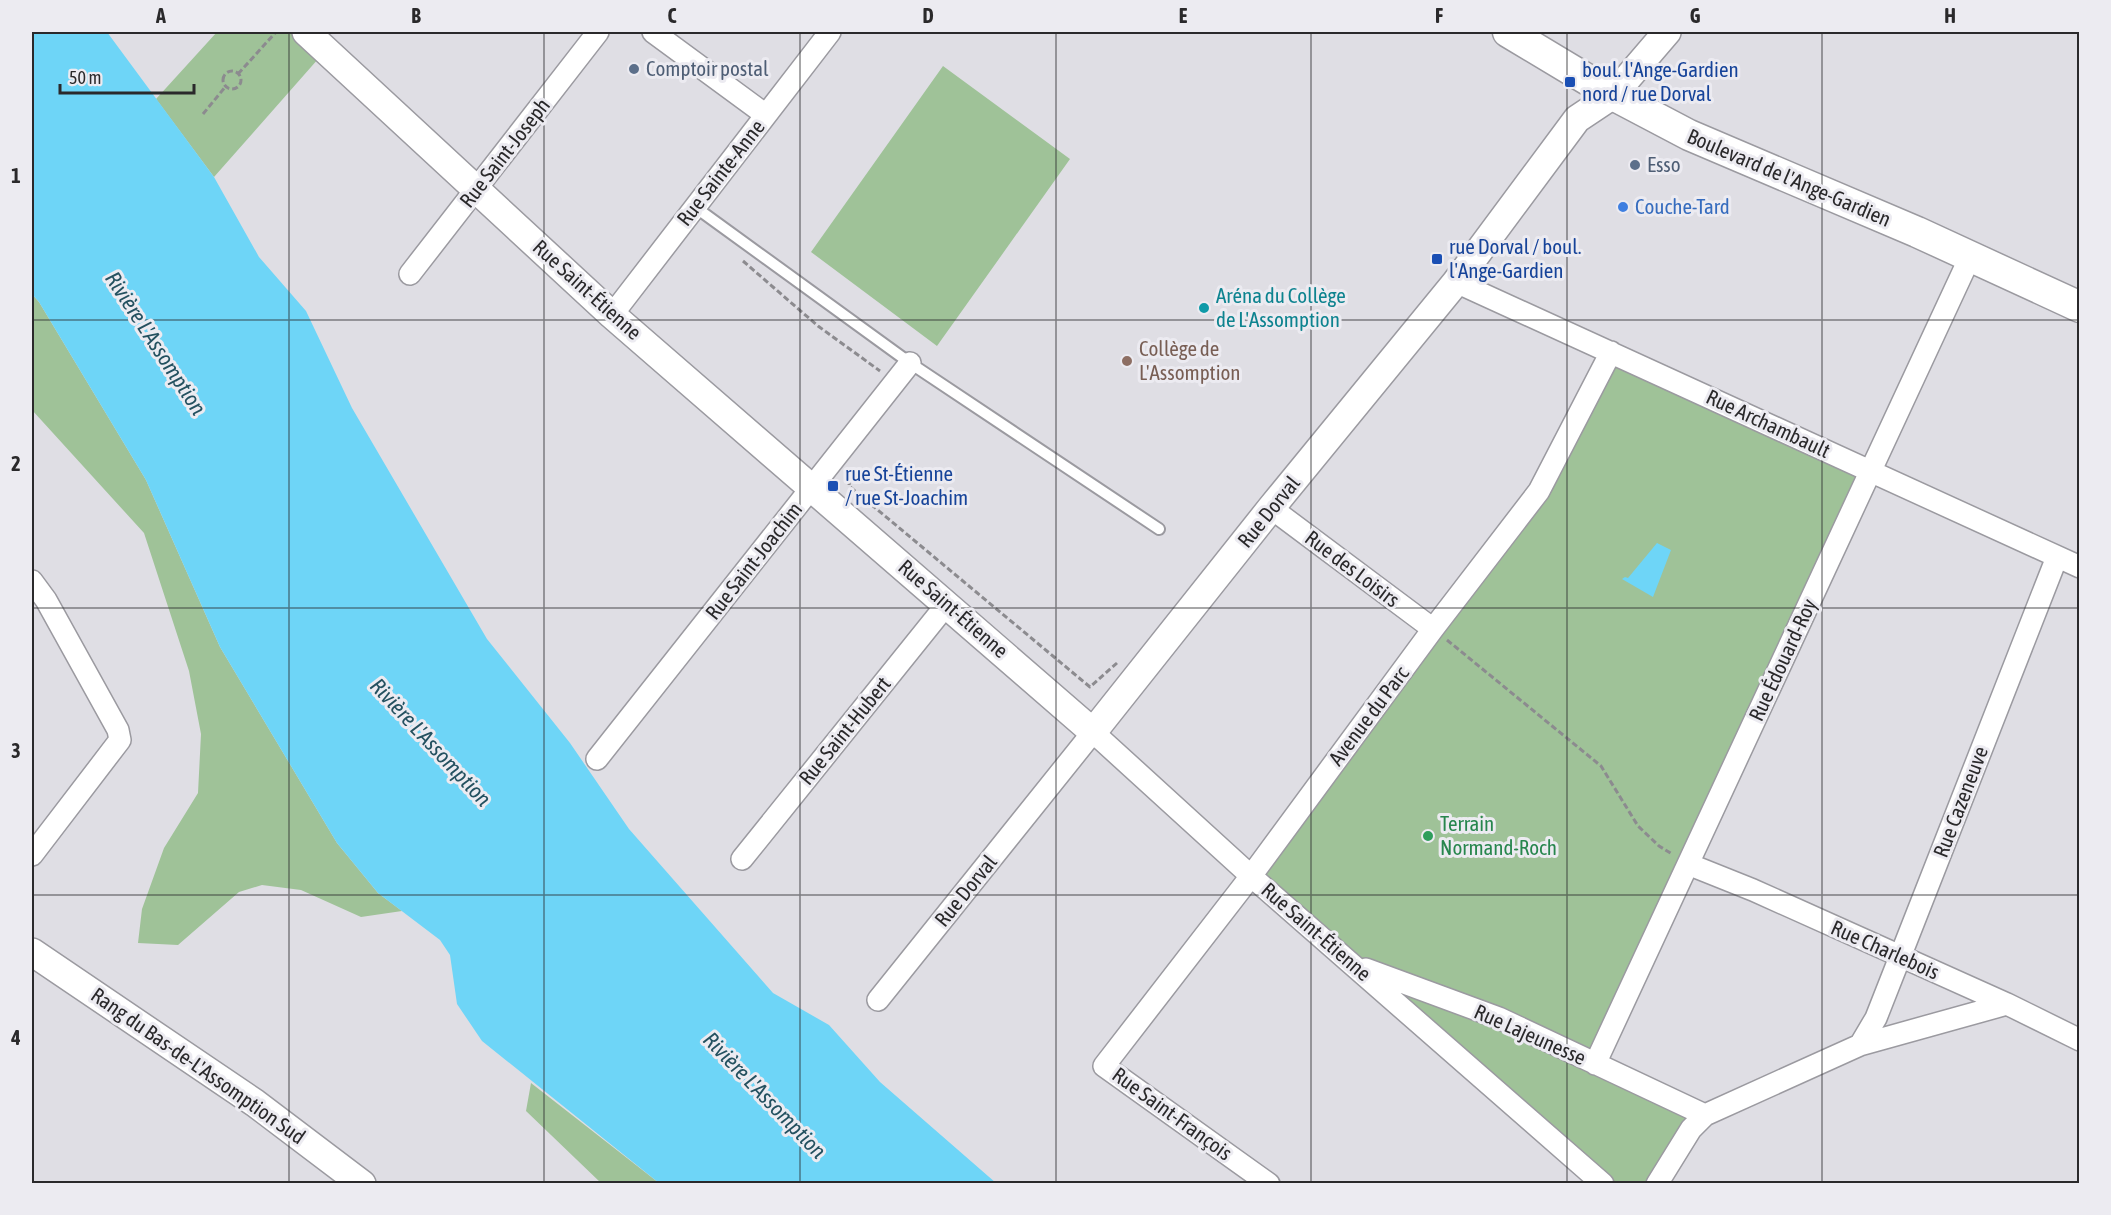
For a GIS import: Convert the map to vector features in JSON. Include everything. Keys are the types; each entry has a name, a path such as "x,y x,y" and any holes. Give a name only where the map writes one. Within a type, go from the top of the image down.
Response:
{"main road":[{"name":"Boulevard de l'Ange-Gardien","path":"1508,32 1612,95 1689,135 1971,257 2079,307"}],"street":[{"name":"Rue Saint-Joseph","path":"410,274 598,32"},
{"path":"653,32 766,115"},
{"name":"Rue Sainte-Anne","path":"612,315 830,32"},
{"name":"Rue Dorval","path":"878,1000 1456,282 1577,119 1612,95 1667,32"},
{"name":"Rue Saint-Étienne","path":"312,33 612,315 1093,732 1251,876 1603,1184"},
{"name":"Rue Édouard-Roy","path":"1595,1064 1971,257"},
{"name":"Rue Archambault","path":"1456,282 2079,567"},
{"name":"Avenue du Parc","path":"1104,1066 1251,876 1539,491 1611,352"},
{"name":"Rue Saint-Joachim","path":"597,759 910,363"},
{"name":"Rue des Loisirs","path":"1272,508 1434,629"},
{"name":"Rue Cazeneuve","path":"1860,1045 1876,1018 2057,557"},
{"path":"32,580 70,642 118,730 120,740 32,855"},
{"name":"Rue Saint-Hubert","path":"742,859 947,604"},
{"name":"Rue Charlebois","path":"1688,864 1754,890 2007,1004 2079,1040"},
{"name":"Rang du Bas-de-L'Assomption Sud","path":"32,952 255,1103 362,1184"},
{"name":"Rue Lajeunesse","path":"1352,964 1499,1018 1705,1115"},
{"path":"1657,1184 1691,1129 1705,1115 1860,1045 2007,1004"},
{"name":"Rue Saint-François","path":"1104,1066 1269,1184"}],"lane":[{"path":"695,207 910,363 1159,529"}],"path":[{"path":"238,74 276,32"},
{"path":"233,71 238,74 240,82 237,87 226,86 223,82 225,74 233,71"},
{"path":"203,114 226,86"},
{"path":"741,259 818,326 895,381"},
{"path":"851,437 849,486 1090,687 1121,660"},
{"path":"1434,629 1601,766 1638,826 1659,846 1688,864"}],"green space":[{"path":"217,32 305,32 326,50 214,177 156,99"},
{"path":"943,66 1070,159 937,346 811,252"},
{"path":"32,294 146,480 220,647 337,843 378,893 402,911 361,917 301,890 262,885 239,892 178,945 138,943 142,909 164,848 198,793 201,734 189,671 144,533 32,410"},
{"path":"1611,352 1871,472 1595,1064 1705,1115 1657,1183 1603,1183 1251,876 1539,491"},
{"path":"531,1083 659,1183 601,1183 526,1111"}],"water":[{"name":"Rivière L'Assomption","path":"32,32 107,32 214,177 259,257 306,311 352,408 487,639 570,743 629,829 773,993 829,1025 880,1082 996,1183 659,1183 482,1041 457,1004 450,955 440,940 378,893 337,843 220,647 146,480 32,294"},
{"path":"1657,543 1671,550 1653,597 1622,579 1628,578"}],"place":[{"name":"Comptoir postal","path":"634,69"},
{"name":"boul. l'Ange-Gardien nord / rue Dorval","path":"1570,82"},
{"name":"Esso","path":"1635,165"},
{"name":"Couche-Tard","path":"1623,207"},
{"name":"rue Dorval / boul. l'Ange-Gardien","path":"1437,259"},
{"name":"Aréna du Collège de L'Assomption","path":"1204,308"},
{"name":"Collège de L'Assomption","path":"1127,361"},
{"name":"rue St-Étienne / rue St-Joachim","path":"833,486"},
{"name":"Terrain Normand-Roch","path":"1428,836"}]}
